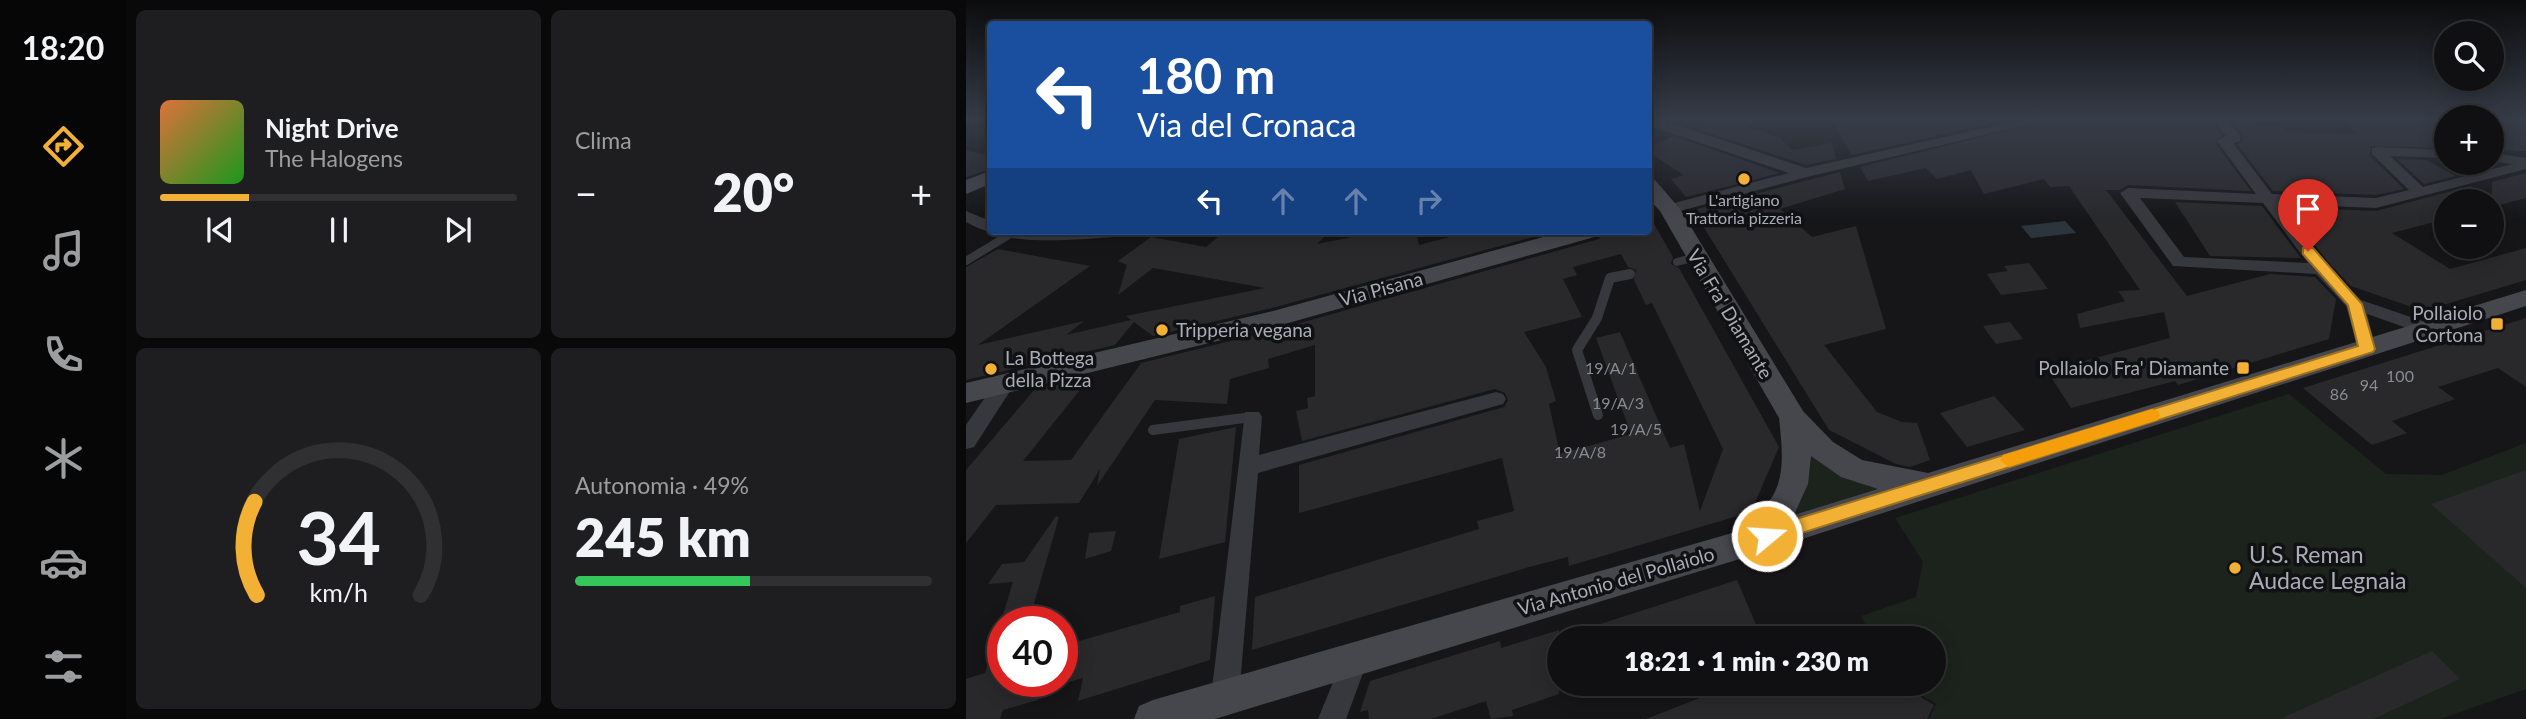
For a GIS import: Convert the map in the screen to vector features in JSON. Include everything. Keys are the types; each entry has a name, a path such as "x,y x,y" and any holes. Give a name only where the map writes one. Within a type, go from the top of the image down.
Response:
{"street":[{"path":"1744,153 1805,173"},
{"path":"1659,212 1883,153"},
{"path":"2233,153 2321,269 2355,304 2427,329"},
{"path":"2379,153 2419,191"},
{"path":"2413,153 2434,153"},
{"path":"2504,159 2526,164"},
{"path":"2321,269 2179,262 2129,193 2376,203 2526,164"},
{"path":"966,188 987,178"},
{"name":"Via Fra' Diamante","path":"1652,194 1686,260 1793,418 1823,450 1852,468 1881,478 1931,484"},
{"path":"966,216 987,226"},
{"path":"1056,235 1083,235"},
{"name":"Via Pisana","path":"966,393 1274,319 1576,235"},
{"name":"Via Antonio del Pollaiolo","path":"1153,719 1743,544 2526,298"},
{"path":"2355,304 2367,349"},
{"path":"966,441 1004,385"},
{"path":"1247,467 1496,399"},
{"path":"1225,697 1252,417"},
{"name":"Via Fra' Diamante","path":"1743,544 1776,516 1792,493 1798,466 1793,418"},
{"path":"1332,719 1356,657"}],"lane":[{"path":"966,261 1004,235"},
{"path":"1598,415 1577,349 1597,318 1610,278 1630,274"},
{"path":"1153,430 1252,417"}],"shaded area":[{"path":"2065,221 2076,233 2031,238 2021,226"},
{"name":"U.S. Reman Audace Legnaia","path":"2289,394 2386,474 2442,475 2526,443 2526,689 2440,719 1929,719 1936,704 1923,696 1946,696 1946,626 1866,626 1861,616 1916,597 1923,562 1895,518"},
{"path":"1805,443 1855,481 1892,490 1780,525 1796,506 1804,488"}],"building":[{"path":"966,153 987,155 987,170 966,177"},
{"path":"1652,153 1721,153 1780,173 1686,197 1671,179 1684,175"},
{"path":"1768,153 1834,153 1836,159 1806,165"},
{"path":"1918,153 2222,153 2251,191 2128,185 2120,190 2106,190 2187,296 2270,274 2315,277 2336,299 2329,339 2178,385 2175,381 2071,408 2047,371 2170,338 2164,312 2080,328 2077,314 2125,301 2118,291 2140,290 2069,186 2050,187 2044,179 1984,194 1971,170 1937,179 1926,168 1868,181 1860,167"},
{"path":"2244,153 2370,153 2370,156 2404,189 2376,195 2273,191"},
{"path":"2397,159 2427,160 2434,164 2434,175 2456,176 2424,184"},
{"path":"1840,172 1845,189 1780,209 1812,237 1856,226 1886,329 1824,345 1877,412 1902,422 1917,423 1930,460 1910,467 1896,464 1829,430 1695,213 1699,212 1697,209"},
{"path":"2526,173 2526,198 2504,204 2504,189 2492,189 2492,182"},
{"path":"2434,196 2434,222 2392,233 2450,269 2486,259 2504,259 2504,254 2526,248 2526,280 2423,311 2351,286 2329,263 2286,207 2376,211"},
{"path":"2175,202 2262,206 2301,258 2210,256"},
{"path":"1653,222 1673,257 1671,264 1679,268 1779,447 1751,512 1569,566 1568,557 1529,567 1252,650 1255,597 1479,529 1477,521 1514,511 1502,458 1299,513 1299,465 1504,407 1508,400 1505,393 1495,389 1302,441 1296,411 1308,408 1307,398 1315,396 1315,345 1268,359 1269,368 1230,379 1227,404 1155,400 1097,486 1100,469 1079,503 996,505 966,543 966,470 1035,389 1092,375 1023,461 1071,460 1141,363 1275,330 1599,239 1602,235 1652,235","holes":["1621,254 1628,267 1636,270 1634,280 1646,305 1652,303 1723,449 1700,511 1684,444 1670,448 1620,332 1596,338 1631,434 1560,454 1549,404 1556,401 1546,367 1524,332 1582,317 1563,279 1577,275 1573,267"]},
{"path":"1220,235 1326,235 1317,244 1363,235 1417,235 1419,245 1458,235 1540,235 1272,308 1153,336 1134,322 1115,345 966,380 966,267 998,249 1090,266 978,345 1084,321 1066,335 1131,320 1126,316 1265,288 1153,268 1118,295 1127,265 1118,261 1151,237 1206,247"},
{"path":"2029,263 2048,289 2001,295 1987,274 2008,271 2004,266"},
{"path":"2526,318 2526,387 2498,368 2438,387 2455,399 2392,421 2407,433 2372,445 2303,388"},
{"path":"2010,322 2023,339 1996,344 1983,326"},
{"path":"1994,396 2025,430 1967,447 1940,413"},
{"path":"1236,427 1225,542 1159,559 1179,439"},
{"path":"2526,470 2526,588 2431,504"},
{"path":"1056,516 1059,517 1033,606 1006,606 1013,582 988,584 1002,564 1024,562"},
{"path":"1116,531 1111,551 1085,559 1089,533"},
{"path":"1737,580 1756,626 1594,626"},
{"path":"1215,596 1210,660 1078,701 1083,678 1078,679 1078,641 1180,612 1180,606"},
{"path":"1547,634 1547,696 1553,696 1512,710 1513,716 1491,719 1486,701 1431,719 1369,719 1368,710 1360,712 1370,681 1500,641 1501,648"},
{"path":"2432,651 2460,679 2373,719 2280,719"},
{"path":"987,667 987,697 1039,697 1038,700 1003,710 1000,719 966,719 966,679 985,673"},
{"path":"1705,696 1919,696 1934,705 1927,719 1646,719"}],"slow traffic":[{"path":"2009,460 2152,415"}],"place":[{"name":"L'artigiano Trattoria pizzeria","path":"1744,179"},
{"name":"Pollaiolo Cortona","path":"2497,324"},
{"name":"Tripperia vegana","path":"1162,330"},
{"name":"Pollaiolo Fra' Diamante","path":"2243,368"},
{"name":"La Bottega della Pizza","path":"991,369"},
{"name":"U.S. Reman Audace Legnaia","path":"2235,568"}],"route":[{"path":"1767,536 2367,349 2355,304 2321,269 2308,251"}]}
